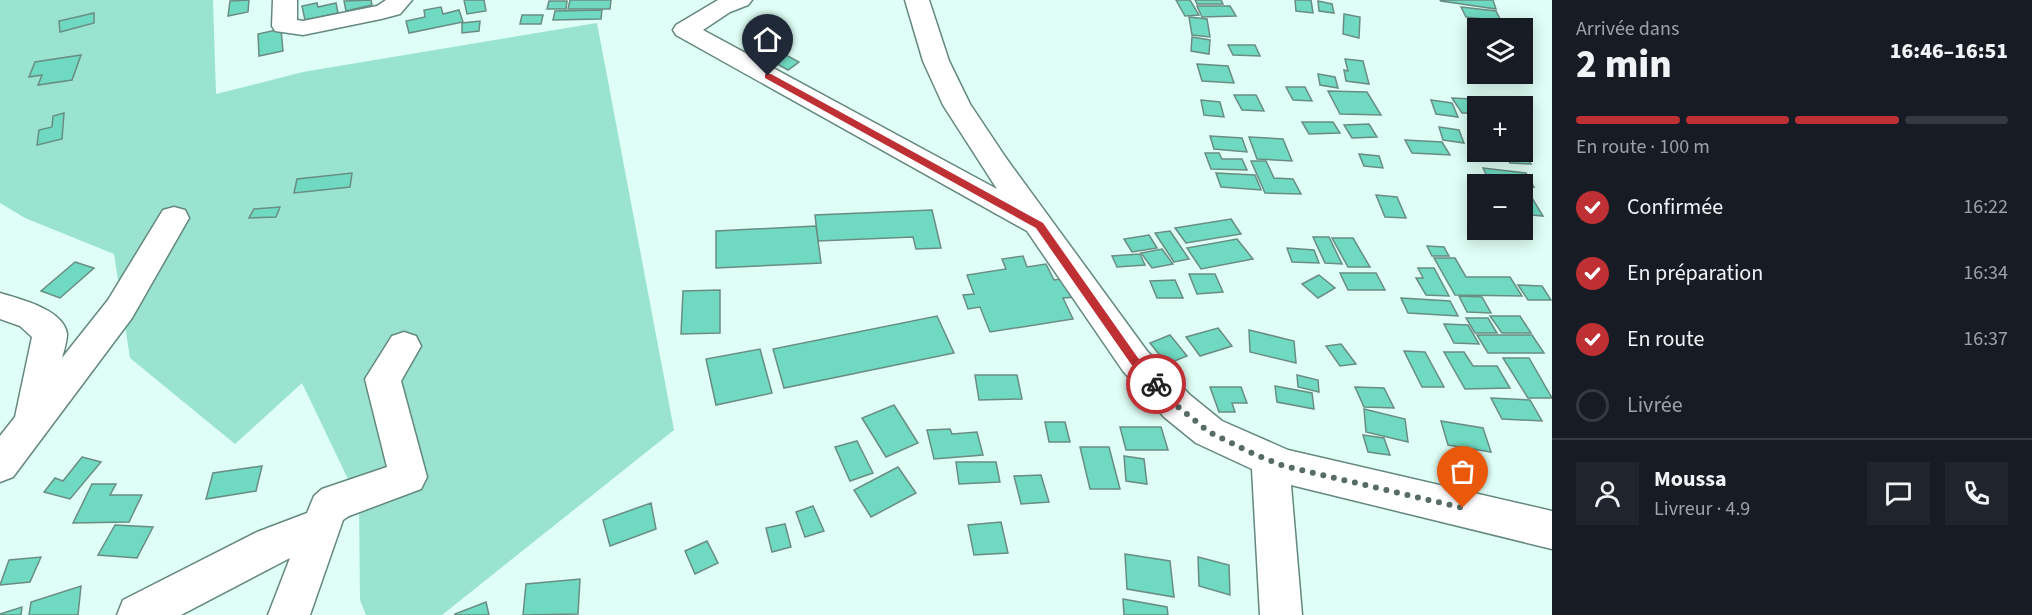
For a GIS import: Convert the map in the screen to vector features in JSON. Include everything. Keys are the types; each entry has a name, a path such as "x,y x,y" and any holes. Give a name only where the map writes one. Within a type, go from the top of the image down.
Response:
{"street":[{"path":"285,0 284,26 303,28 391,9 400,0"},
{"path":"740,0 721,7 685,30 1040,225"},
{"path":"917,0 936,61 957,105 1135,361 1177,406 1209,432 1284,466 1552,530"},
{"path":"0,465 120,309 174,218"},
{"path":"0,306 32,316 50,333 32,423"},
{"path":"289,615 328,509 336,502 408,477 383,379 404,346"},
{"path":"1270,460 1281,615"},
{"path":"138,615 271,546 320,527"}],"green space":[{"path":"0,0 213,0 216,94 303,72 597,23 674,430 442,615 366,615 360,600 359,502 302,383 235,444 130,358 114,254 25,218 0,203"}],"building":[{"path":"249,0 248,12 228,16 230,1"},
{"path":"371,0 372,5 346,11 344,1"},
{"path":"464,0 484,0 486,11 467,14"},
{"path":"570,0 611,0 610,9 568,9"},
{"path":"1176,0 1190,0 1199,15 1185,16"},
{"path":"1195,0 1221,0 1223,4 1197,4"},
{"path":"1295,0 1311,0 1313,13 1296,11"},
{"path":"1493,0 1496,9 1441,1"},
{"path":"549,1 567,1 566,9 547,9"},
{"path":"1318,1 1332,4 1334,13 1319,11"},
{"path":"317,3 318,7 336,3 338,13 305,20 302,6"},
{"path":"1197,6 1230,6 1236,16 1202,17"},
{"path":"441,7 443,14 459,10 463,22 409,33 406,21 425,17 424,10"},
{"path":"1461,7 1496,11 1500,18 1475,18 1466,17"},
{"path":"602,10 601,19 553,20 555,11"},
{"path":"94,13 94,23 60,32 59,21"},
{"path":"1344,14 1360,17 1359,38 1343,34"},
{"path":"522,15 543,15 541,24 520,24"},
{"path":"1189,17 1207,19 1210,37 1192,35"},
{"path":"480,21 479,31 462,33 462,23"},
{"path":"281,29 283,51 259,56 258,34"},
{"path":"1192,37 1210,40 1209,54 1191,51"},
{"path":"1228,45 1255,45 1260,56 1233,55"},
{"path":"777,50 799,62 788,70 766,58"},
{"path":"81,55 72,80 38,85 42,75 29,77 35,62"},
{"path":"1345,59 1363,61 1369,84 1346,81 1344,70 1348,71"},
{"path":"1197,64 1228,66 1234,83 1202,81"},
{"path":"1318,74 1335,77 1338,88 1320,85"},
{"path":"1286,87 1305,87 1312,101 1293,100"},
{"path":"1328,91 1367,92 1381,115 1340,114"},
{"path":"1234,95 1256,95 1264,111 1242,110"},
{"path":"1452,98 1467,99 1467,113 1462,113"},
{"path":"1201,100 1220,102 1224,117 1204,115"},
{"path":"1431,100 1452,103 1458,117 1436,114"},
{"path":"64,113 62,139 37,145 39,130 52,127 53,116"},
{"path":"1302,122 1333,122 1340,133 1309,134"},
{"path":"1369,124 1377,137 1352,138 1344,125"},
{"path":"1439,127 1459,130 1464,143 1443,140"},
{"path":"1210,136 1242,138 1247,152 1214,149"},
{"path":"1249,137 1283,139 1292,161 1257,159"},
{"path":"1405,140 1442,142 1450,155 1412,153"},
{"path":"1205,153 1219,153 1222,159 1242,159 1247,170 1211,169"},
{"path":"1359,154 1379,156 1383,168 1364,166"},
{"path":"1251,161 1266,161 1274,178 1293,179 1301,194 1265,193"},
{"path":"1530,162 1531,164 1510,163"},
{"path":"1483,168 1527,174 1486,174"},
{"path":"352,173 350,187 294,193 297,179"},
{"path":"1216,173 1255,175 1261,190 1221,187"},
{"path":"1376,195 1397,197 1406,218 1385,217"},
{"path":"1533,200 1543,216 1533,215"},
{"path":"280,207 276,217 249,218 254,209"},
{"path":"932,210 941,248 916,249 913,237 818,241 815,215"},
{"path":"1231,219 1241,234 1186,243 1175,228"},
{"path":"816,226 821,263 716,268 716,231"},
{"path":"1170,231 1189,259 1174,262 1155,233"},
{"path":"1149,235 1157,248 1132,252 1124,239"},
{"path":"1313,237 1329,237 1342,264 1325,263"},
{"path":"1332,238 1353,238 1370,267 1348,267"},
{"path":"1237,239 1253,259 1201,269 1187,248"},
{"path":"1427,246 1444,247 1449,256 1432,256"},
{"path":"1287,248 1314,250 1319,263 1292,262"},
{"path":"1162,249 1173,264 1152,268 1141,253"},
{"path":"1140,254 1145,265 1117,267 1112,256"},
{"path":"1023,256 1027,267 1046,264 1054,280 1067,278 1077,297 1063,298 1073,319 990,332 980,307 968,309 963,295 974,294 967,275 1006,269 1002,259"},
{"path":"1434,258 1455,258 1466,277 1510,277 1522,296 1455,295"},
{"path":"75,262 94,268 60,298 41,291"},
{"path":"1418,268 1434,268 1449,296 1426,295 1416,278 1423,278"},
{"path":"1340,273 1376,273 1385,290 1348,290"},
{"path":"1189,274 1215,274 1223,292 1197,294"},
{"path":"1319,275 1335,288 1318,298 1302,284"},
{"path":"1175,280 1183,298 1157,298 1150,281"},
{"path":"1518,285 1542,286 1551,300 1528,300"},
{"path":"720,290 720,333 681,334 683,291"},
{"path":"1459,296 1482,297 1491,313 1467,312"},
{"path":"1401,298 1450,301 1458,316 1408,313"},
{"path":"937,316 954,353 784,388 773,349"},
{"path":"1490,316 1520,316 1531,333 1502,333"},
{"path":"1466,318 1488,318 1497,333 1475,333"},
{"path":"1444,324 1468,325 1479,344 1454,343"},
{"path":"1218,328 1232,346 1200,356 1186,337"},
{"path":"1249,330 1294,341 1296,363 1250,352"},
{"path":"1170,335 1187,356 1167,364 1150,343"},
{"path":"1477,335 1532,335 1544,353 1488,353"},
{"path":"1341,344 1356,364 1340,366 1326,346"},
{"path":"760,349 772,393 716,405 706,359"},
{"path":"1404,351 1425,352 1444,387 1422,387"},
{"path":"1444,352 1464,352 1473,366 1497,366 1510,388 1465,389"},
{"path":"1503,358 1529,358 1552,398 1528,398"},
{"path":"975,375 1017,375 1022,399 979,400"},
{"path":"1297,375 1318,380 1319,392 1298,387"},
{"path":"1275,386 1312,393 1314,409 1277,402"},
{"path":"1210,387 1241,387 1247,403 1232,403 1235,412 1219,412"},
{"path":"1355,387 1384,388 1394,408 1364,407"},
{"path":"1491,398 1530,400 1542,421 1502,419"},
{"path":"894,405 918,443 886,457 862,418"},
{"path":"1364,409 1405,419 1408,442 1366,432"},
{"path":"1441,421 1483,428 1491,452 1448,445"},
{"path":"1045,422 1065,422 1070,442 1049,442"},
{"path":"1120,427 1161,427 1168,450 1126,450"},
{"path":"950,429 952,434 977,432 983,455 934,459 927,430"},
{"path":"1363,435 1384,438 1390,455 1368,452"},
{"path":"857,441 873,473 850,481 835,447"},
{"path":"1080,447 1109,447 1120,489 1090,489"},
{"path":"1124,456 1144,459 1147,484 1126,481"},
{"path":"82,457 101,462 70,499 44,492 55,478 63,481"},
{"path":"956,462 996,462 1000,482 959,484"},
{"path":"262,466 256,491 206,499 213,473"},
{"path":"898,467 916,493 871,517 854,490"},
{"path":"1041,475 1049,502 1021,504 1014,476"},
{"path":"92,484 116,484 110,495 142,495 129,522 73,523"},
{"path":"651,503 656,529 610,546 603,520"},
{"path":"813,506 824,531 805,537 796,512"},
{"path":"1001,522 1008,553 974,555 968,525"},
{"path":"785,524 791,547 772,552 766,528"},
{"path":"115,525 153,527 137,558 98,555"},
{"path":"707,541 718,563 695,574 685,551"},
{"path":"1125,554 1170,561 1174,597 1127,589"},
{"path":"41,557 30,582 0,585 9,560"},
{"path":"1198,557 1229,565 1230,595 1199,586"},
{"path":"580,579 578,614 523,615 526,584"},
{"path":"81,586 78,615 29,615 31,602"},
{"path":"1123,599 1167,607 1168,615 1124,615"},
{"path":"486,602 489,615 455,615 455,614"},
{"path":"22,607 21,615 0,615 0,614"}],"way so far":[{"path":"1156,384 1177,406 1209,432 1254,454 1284,466 1463,508"}],"route":[{"path":"768,76 1040,225 1135,361 1156,384"}]}
